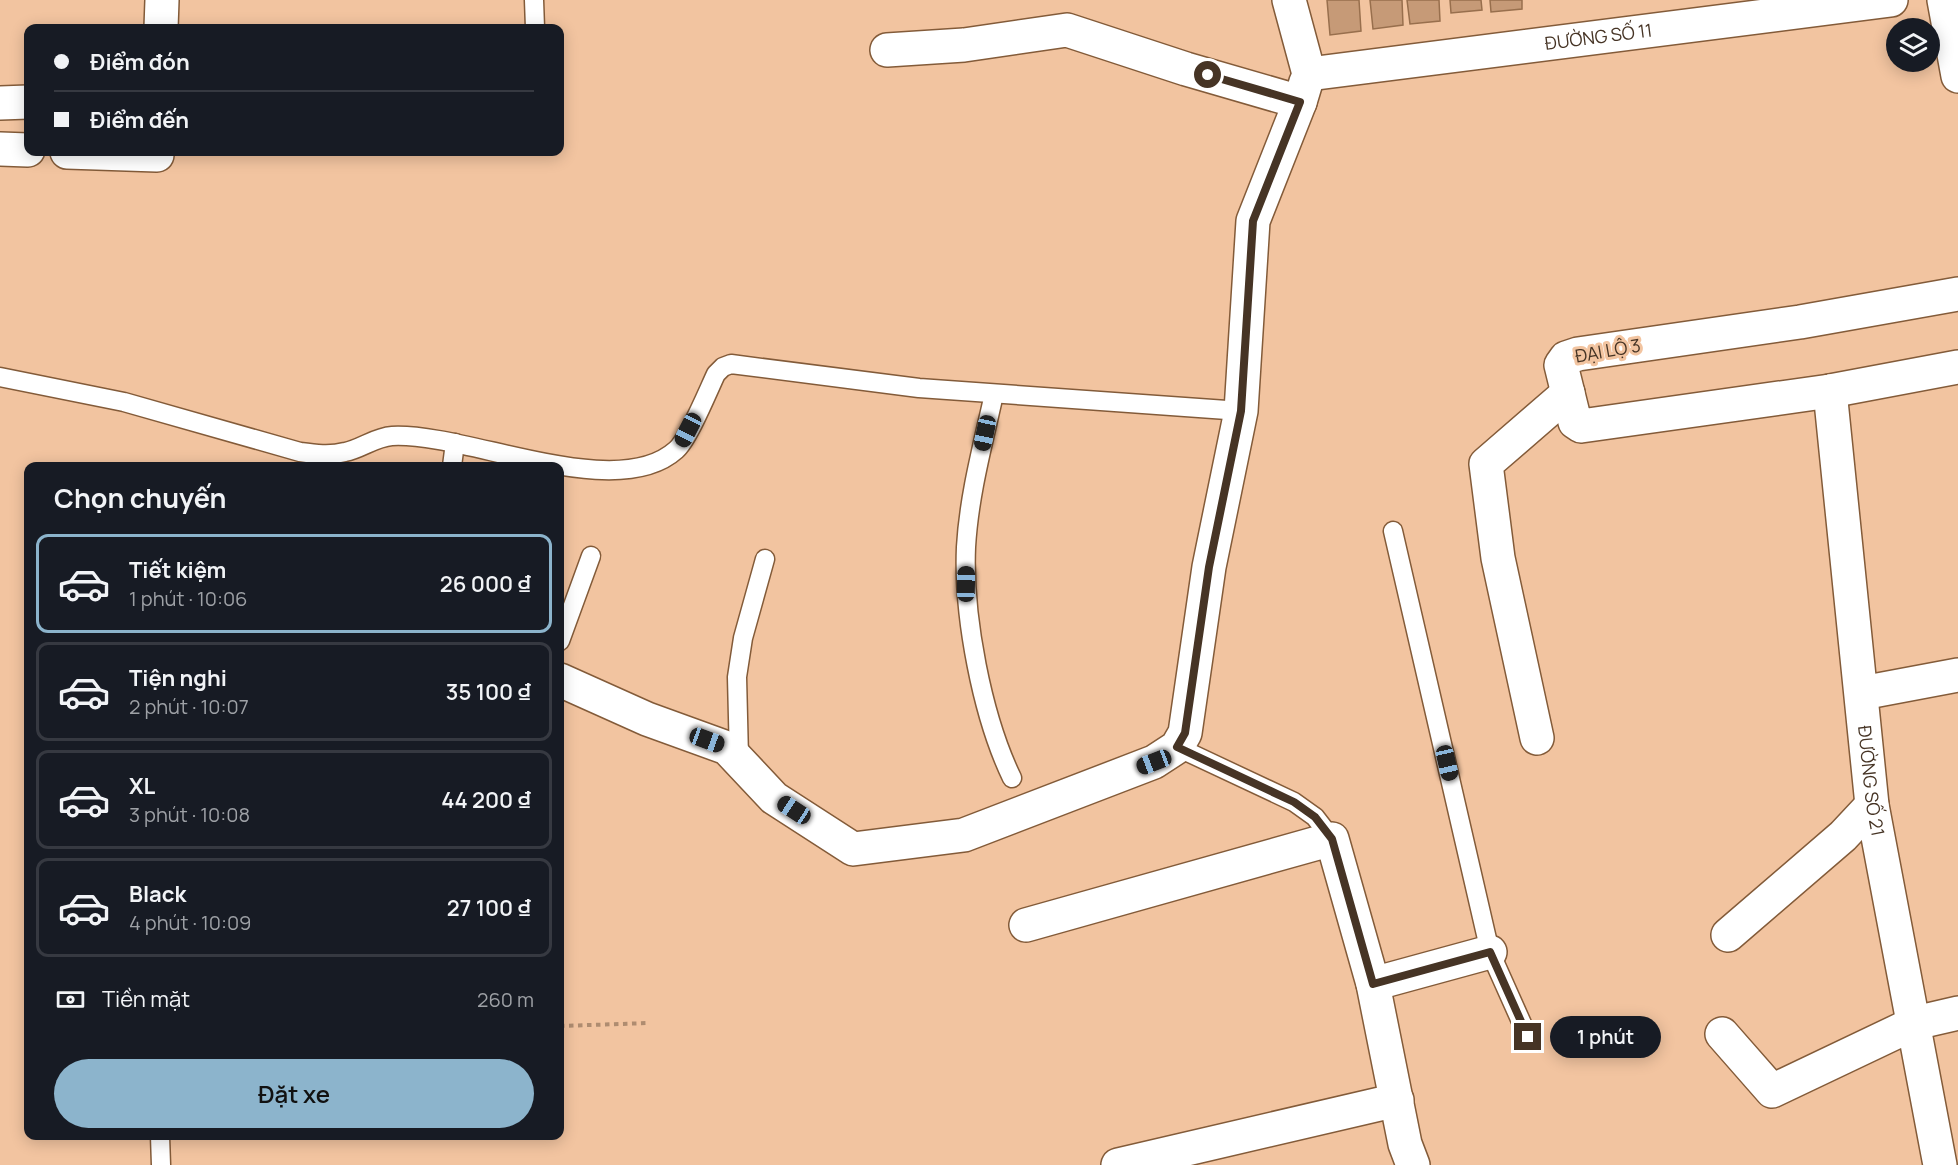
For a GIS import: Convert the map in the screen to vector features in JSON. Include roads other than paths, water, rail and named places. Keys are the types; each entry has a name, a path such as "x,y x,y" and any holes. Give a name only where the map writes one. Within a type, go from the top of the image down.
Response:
{"street":[{"path":"161,24 162,0"},
{"path":"564,682 647,719 727,748 774,798 853,849 964,835 1154,762 1177,747 1185,733 1209,567 1241,411 1253,221 1304,88 1289,0"},
{"name":"ĐƯỜNG SỐ 11","path":"1304,88 1891,0"},
{"path":"1944,0 1958,76"},
{"path":"887,50 964,45 1067,30 1186,69 1304,88"},
{"path":"0,102 24,102"},
{"path":"0,149 24,150"},
{"name":"ĐẠI LỘ 3","path":"1958,294 1800,322 1578,354 1566,358 1561,365 1575,422 1581,426 1830,391 1958,367"},
{"name":"ĐƯỜNG SỐ 21","path":"1830,391 1872,805 1940,1165"},
{"path":"1537,738 1498,558 1486,464 1568,393"},
{"path":"1862,693 1958,675"},
{"path":"1728,935 1843,836 1872,805"},
{"path":"1026,925 1332,839 1373,984 1405,1144 1413,1165"},
{"path":"1373,984 1490,952"},
{"path":"1722,1034 1772,1091 1915,1023 1958,1013"},
{"path":"1118,1165 1397,1100"}],"lane":[{"path":"534,0 535,24"},
{"path":"564,465 614,471 649,465 666,458 679,449 716,374 723,367 731,364 920,388 1241,411"},
{"path":"0,377 124,402 300,452 323,455 346,452 392,436 455,442 516,459 540,462"},
{"path":"994,394 972,502 966,545 966,584 979,675 997,747 1012,778"},
{"path":"452,462 455,442"},
{"path":"1393,531 1490,952 1528,1037"},
{"path":"564,630 591,556"},
{"path":"739,760 737,677 743,638 765,559"},
{"path":"1177,747 1294,802 1315,817 1332,839"},
{"path":"160,1140 161,1165"}]}
